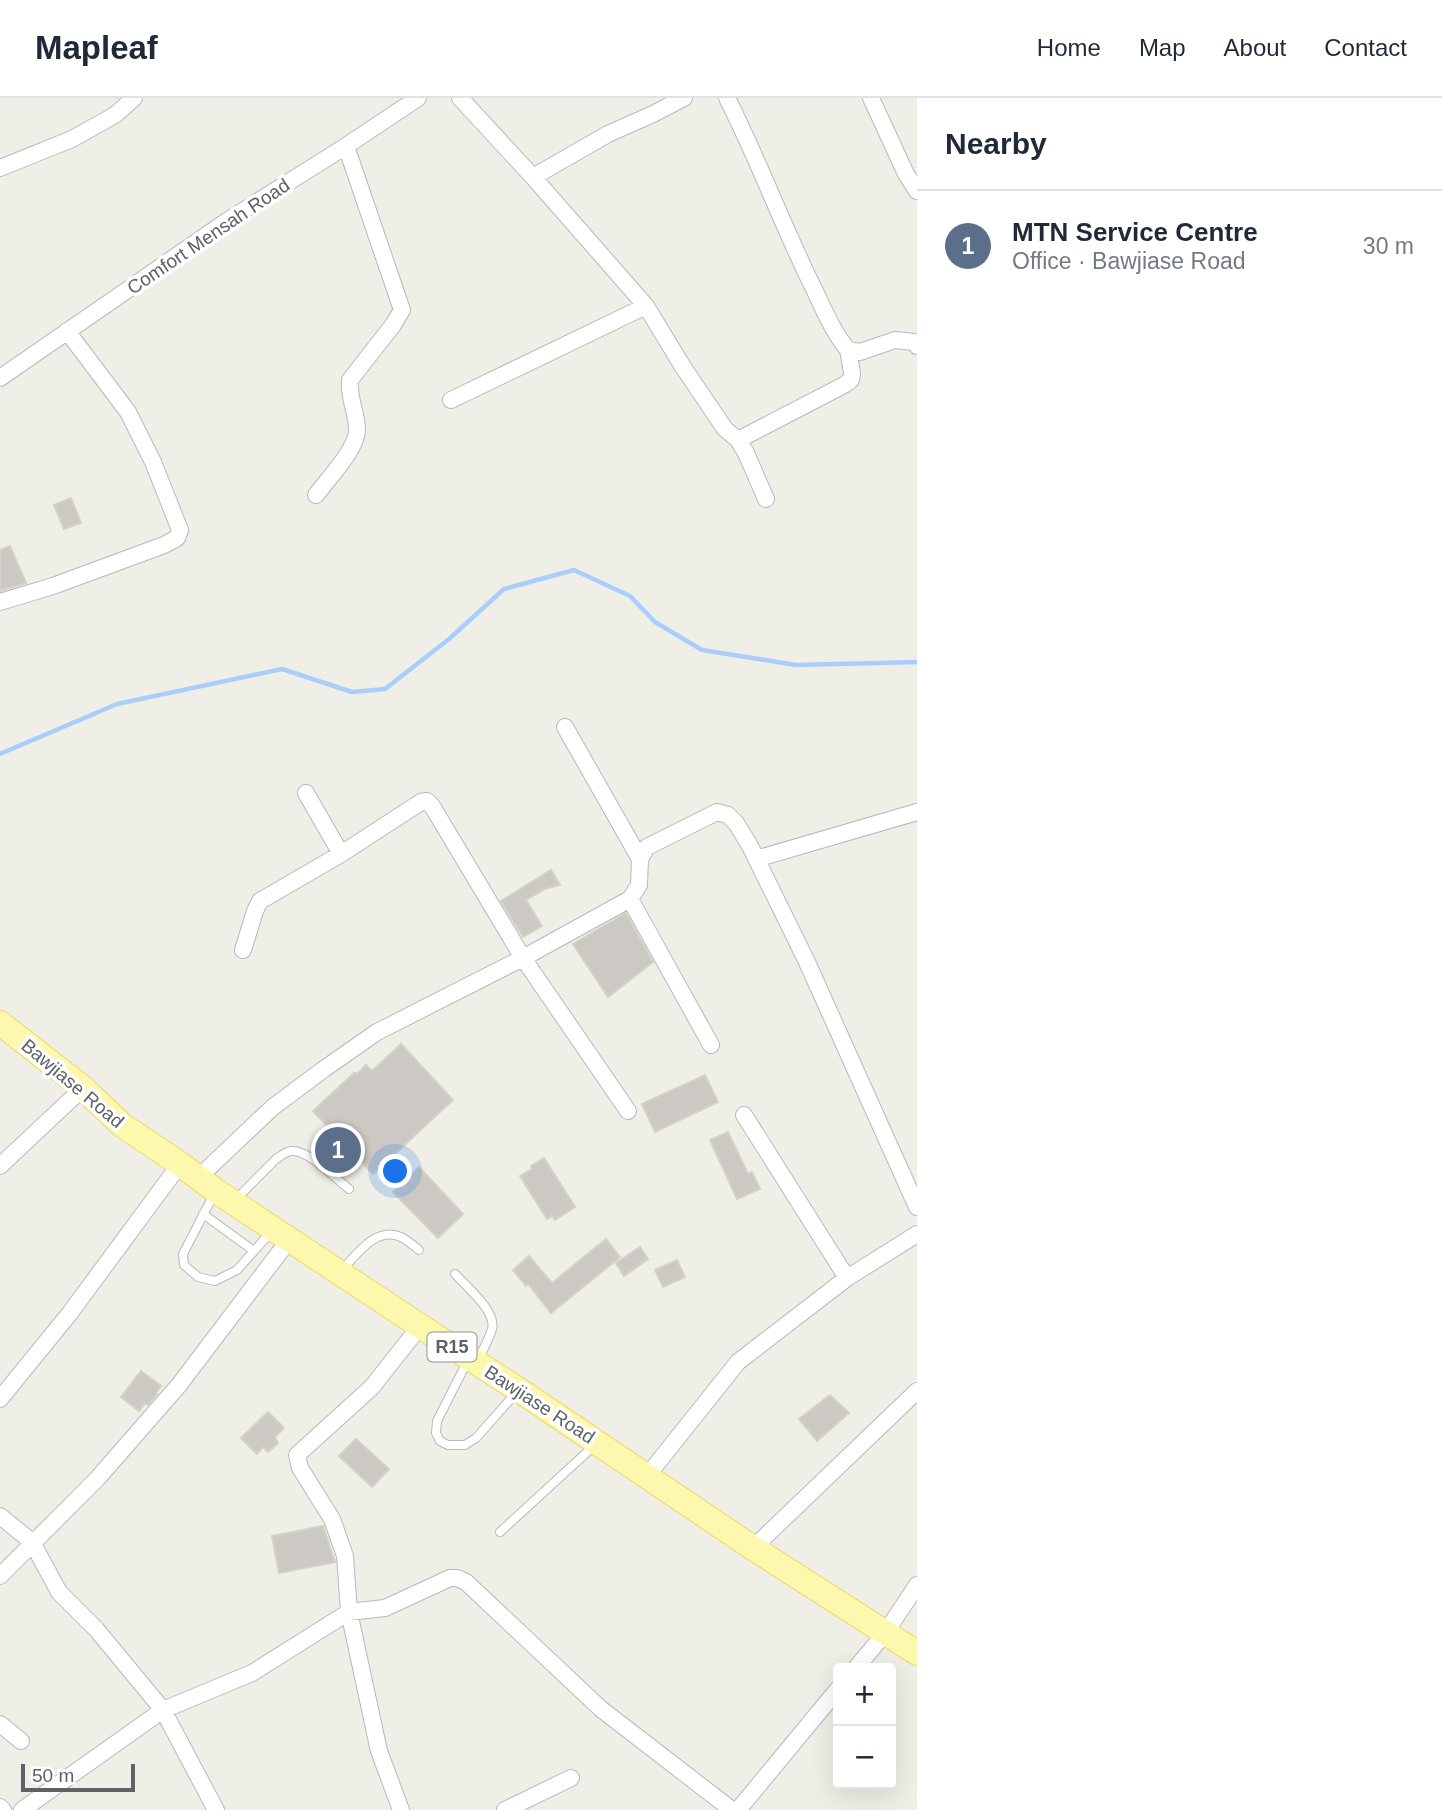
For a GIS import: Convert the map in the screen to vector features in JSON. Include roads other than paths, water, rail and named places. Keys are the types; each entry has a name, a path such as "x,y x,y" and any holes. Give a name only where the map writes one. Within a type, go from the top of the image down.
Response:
{"main road":[{"name":"Bawjiase Road","path":"0,1023 83,1088 122,1125 281,1235 598,1442 753,1548 917,1653"}],"street":[{"path":"0,168 72,139 115,114 134,98"},
{"name":"Comfort Mensah Road","path":"0,378 227,221 418,98"},
{"path":"460,98 646,306 725,429 738,440 766,499"},
{"path":"533,177 608,134 684,98"},
{"path":"727,98 746,135 800,262 838,339 848,350 852,373 851,380 844,385 738,440"},
{"path":"871,98 906,174 917,191"},
{"path":"316,495 352,447 358,432 349,388 351,380 402,310 346,146"},
{"path":"451,400 646,306"},
{"path":"0,602 53,586 164,545 177,538 180,530 153,462 128,412 67,331"},
{"path":"848,350 860,352 895,340 914,342 917,346"},
{"path":"565,727 640,859"},
{"path":"306,793 341,854"},
{"path":"243,950 260,901 341,854 421,802 427,801 523,958 628,1111"},
{"path":"0,1399 70,1312 207,1184 273,1108 377,1032 523,958 630,899 639,885 640,859 647,846 717,812 729,815 736,823 756,859 807,962 917,1207"},
{"path":"756,859 917,812"},
{"path":"630,899 711,1045"},
{"path":"0,1167 83,1088"},
{"path":"744,1115 847,1278"},
{"path":"647,1476 738,1362 847,1278 917,1234"},
{"path":"0,1576 97,1479 179,1385 281,1235"},
{"path":"401,1810 379,1751 349,1612 345,1556 332,1519 300,1468 297,1455 372,1387 420,1326"},
{"path":"753,1548 917,1391"},
{"path":"0,1516 32,1542 59,1592 96,1629 163,1710 216,1810"},
{"path":"22,1810 163,1710 252,1673 349,1612 385,1608 457,1577 601,1709 732,1810"},
{"path":"860,1663 886,1632 917,1585"},
{"path":"738,1810 833,1695"},
{"path":"0,1724 21,1741"},
{"path":"505,1810 571,1778"}],"lane":[{"path":"281,1235 254,1251 237,1270 215,1281 198,1277 184,1265 183,1254 203,1214 207,1184 276,1160 293,1151 310,1157 349,1189"},
{"path":"203,1214 254,1251"},
{"path":"340,1272 377,1236 400,1236 419,1250"},
{"path":"455,1274 493,1320 492,1328 437,1421 436,1433 440,1441 448,1445 465,1445 476,1438 519,1390"},
{"path":"500,1532 598,1442"}],"waterway":[{"path":"0,754 117,704 282,669 352,692 385,689 449,639 504,589 574,570 630,596 655,622 702,650 796,665 917,662"}],"place":[{"name":"MTN Service Centre","path":"338,1150"}]}
